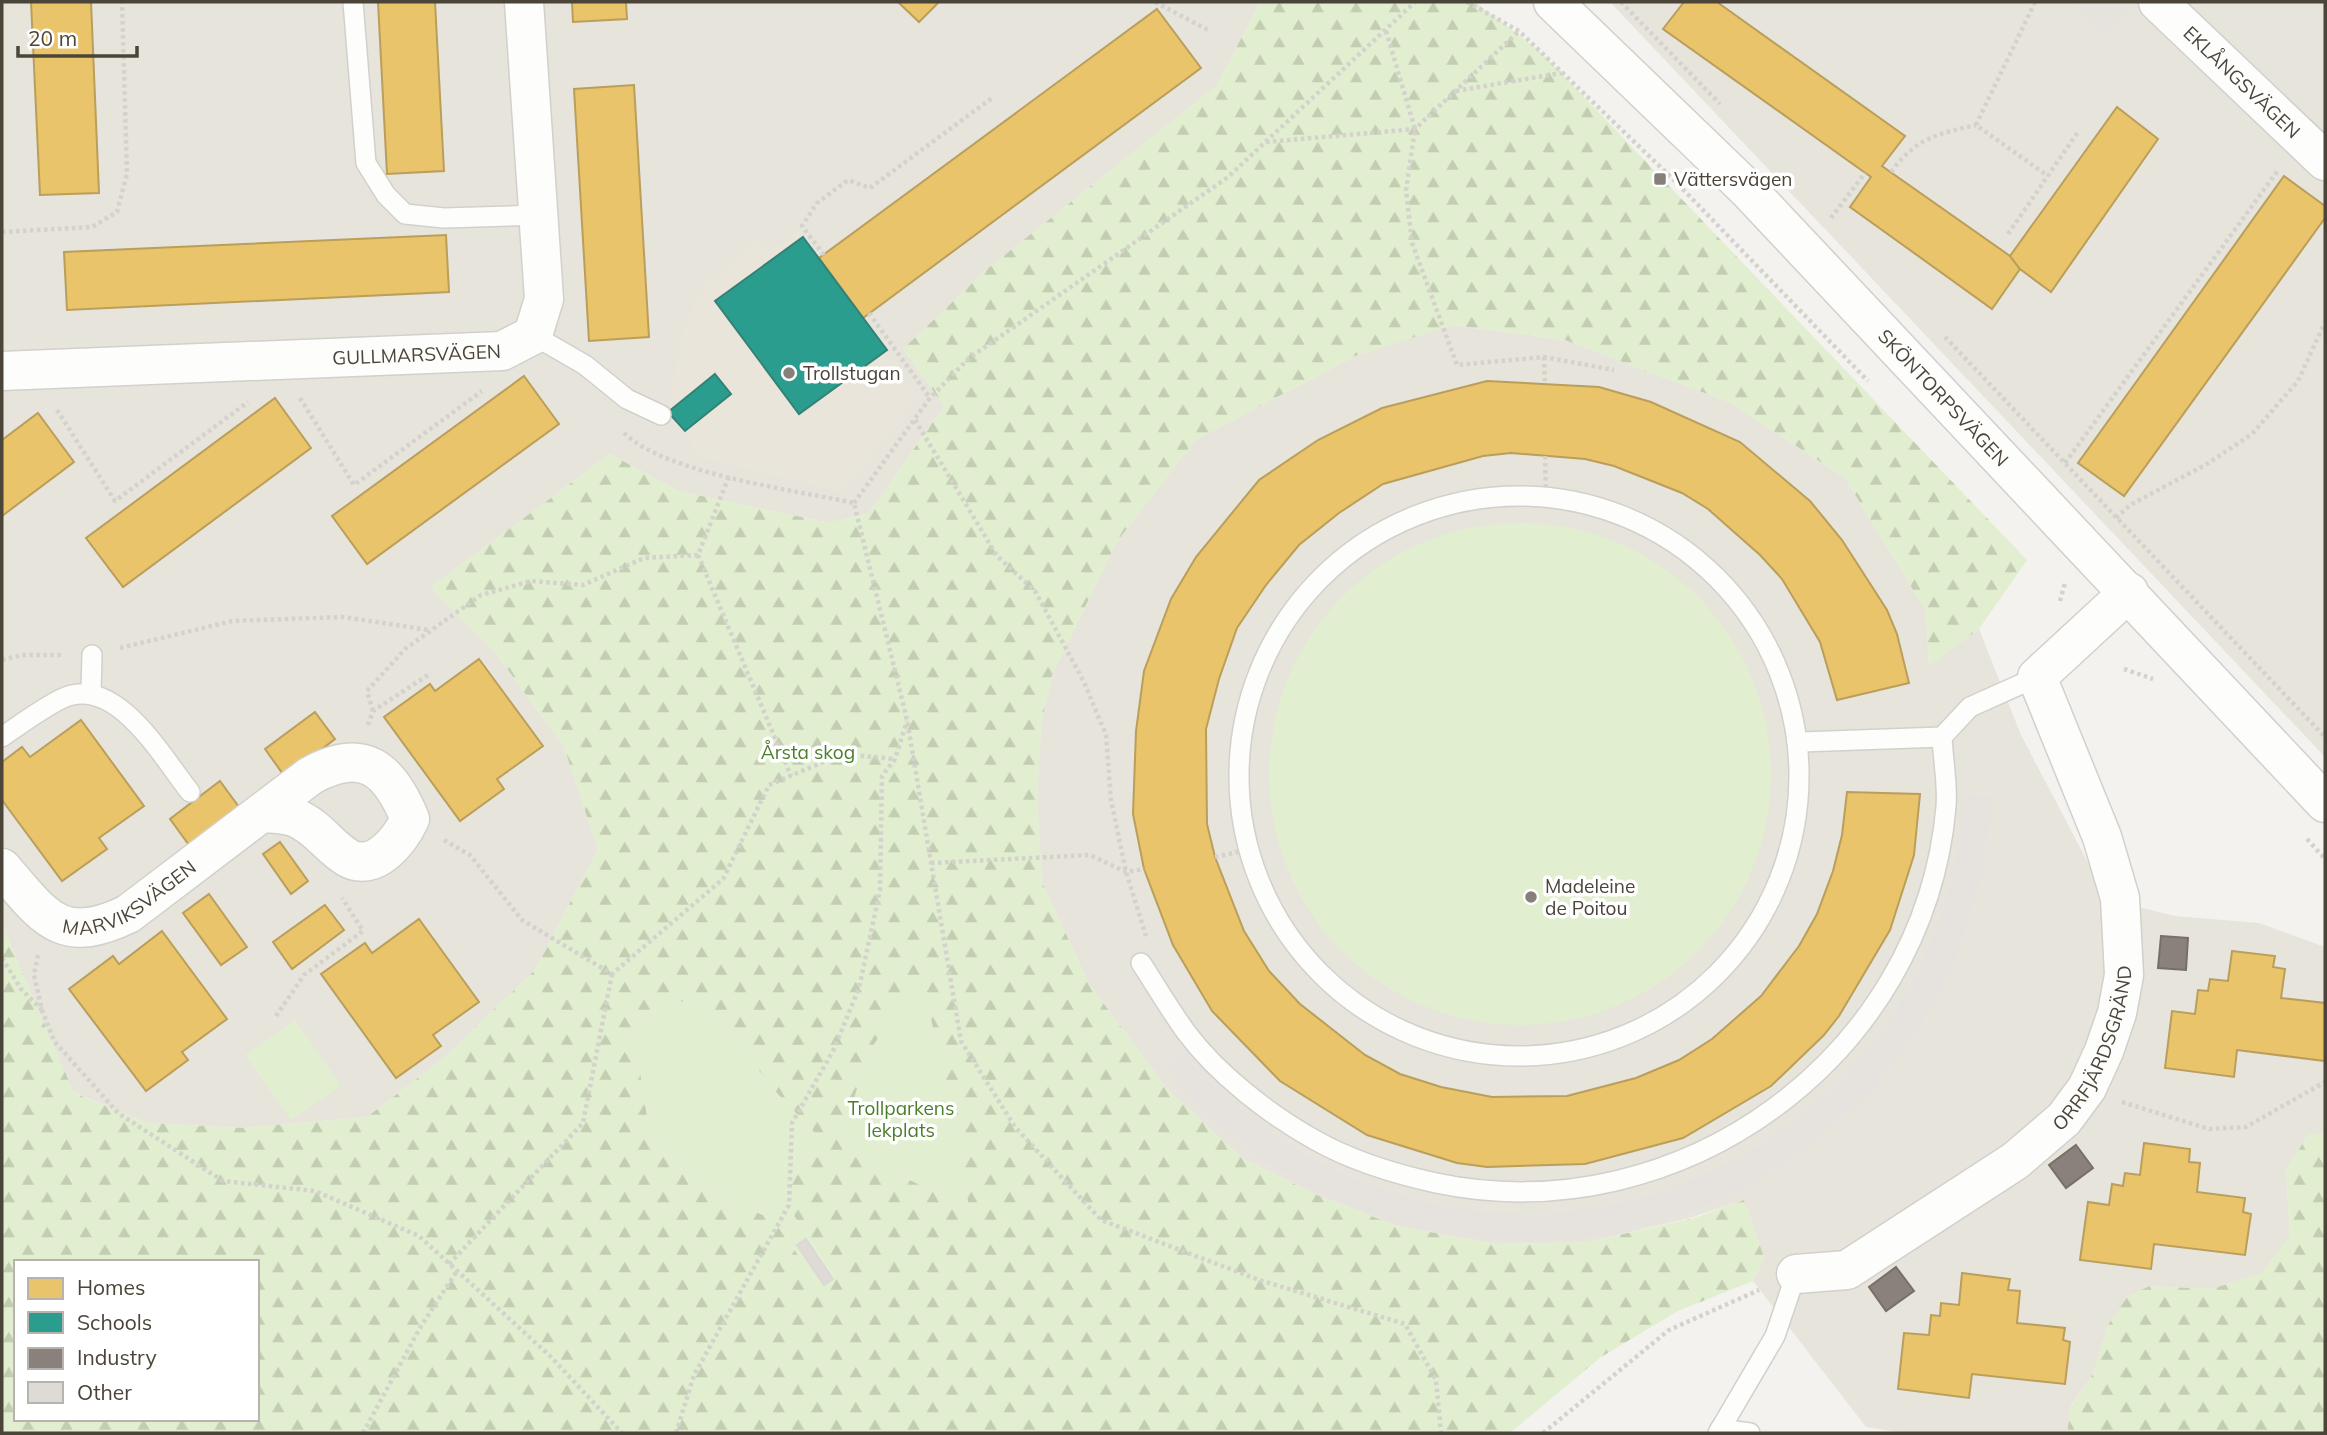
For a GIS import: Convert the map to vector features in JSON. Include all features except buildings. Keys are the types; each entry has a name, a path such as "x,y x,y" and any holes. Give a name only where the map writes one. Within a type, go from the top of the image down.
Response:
{"street":[{"path":"518,343 544,299 524,2"},
{"name":"SKÖNTORPSVÄGEN","path":"1553,2 1747,189 2325,803"},
{"name":"EKLÅNGSVÄGEN","path":"2158,2 2325,161"},
{"name":"GULLMARSVÄGEN","path":"2,371 277,359 518,343"},
{"path":"2038,677 2129,592"},
{"name":"ORRFJÄRDSGRÄND","path":"1797,1274 1847,1270 2015,1161 2064,1119 2087,1088 2117,1013 2124,975 2120,898 2102,837 2038,677"},
{"path":"264,813 295,817 318,831 350,859 372,860 399,842 410,820 400,796 377,769 353,761"},
{"name":"MARVIKSVÄGEN","path":"2,868 45,916 72,927 103,926 128,914 310,776 332,763 353,761"}],"lane":[{"path":"353,2 366,163 386,195 405,214 444,218 538,215"},
{"path":"518,343 585,365 626,399 661,415"},
{"path":"1500,495 1546,496 1608,509 1666,535 1728,588 1773,654 1801,742 1798,811 1777,888 1735,956 1676,1009 1604,1044 1526,1058 1446,1048 1373,1017 1311,967 1274,909 1247,850 1239,814 1241,721 1274,635 1332,564 1410,516 1500,495"},
{"path":"91,692 92,655"},
{"path":"1801,742 1942,737 1970,707 2038,677"},
{"path":"2,737 63,697 91,692 122,707 190,792"},
{"path":"1141,963 1188,1034 1247,1094 1317,1141 1394,1174 1489,1192 1561,1192 1644,1175 1722,1143 1792,1097 1852,1037 1898,967 1930,889 1946,806 1942,737"},
{"path":"1750,1433 1719,1431 1775,1336 1797,1274"}],"path":[{"path":"2,232 92,227 117,212 127,174 122,2"},
{"path":"1155,2 1210,31"},
{"path":"854,503 930,398 968,359 1228,177 1415,2"},
{"path":"1467,2 1519,31 1674,180 1874,387"},
{"path":"1976,125 2035,2"},
{"path":"1386,31 1415,129 1406,190 1412,243 1457,366 1544,358 1614,370"},
{"path":"1265,142 1415,129 1519,31"},
{"path":"1455,92 1561,73"},
{"path":"824,255 802,226 817,202 848,180 870,188 992,98"},
{"path":"1891,172 1905,153 1930,136 1976,125 2048,176"},
{"path":"2008,234 2078,132"},
{"path":"2065,463 2281,166"},
{"path":"1831,218 1865,173"},
{"path":"869,313 930,398"},
{"path":"2116,518 2130,505 2207,464 2252,434 2298,381 2325,322"},
{"path":"48,404 60,411 115,501 247,403 277,359 354,485 507,374 518,343"},
{"path":"1544,358 1545,383"},
{"path":"915,420 997,556 1035,591 1084,681 1105,736 1111,800 1126,872 1147,940 1141,963"},
{"path":"615,424 633,442 689,466 854,503"},
{"path":"1545,456 1546,496"},
{"path":"729,476 698,555 791,776"},
{"path":"854,503 907,720 961,1041 1015,1128 1101,1220 1259,1280 1405,1324 1436,1380 1441,1433"},
{"path":"373,711 367,691 405,649 481,595 531,581 583,585 644,558 698,555"},
{"path":"2056,573 2065,583 2059,605"},
{"path":"2,660 22,655 92,655 232,621 342,617 430,631"},
{"path":"353,761 373,711 431,673"},
{"path":"676,1433 694,1375 789,1205 792,1123 834,1049 859,988 880,890 882,776 895,759 907,720"},
{"path":"449,1264 583,1123 612,974 723,879 769,785 842,754 895,759"},
{"path":"410,820 470,855 522,920 612,974"},
{"path":"1215,857 1247,850"},
{"path":"931,863 1090,855 1126,872 1144,869"},
{"path":"276,1016 304,975 363,931 342,897 350,859"},
{"path":"45,916 34,975 42,1010 54,1041 118,1113 223,1181 315,1191 419,1236 550,1356 622,1433"},
{"path":"2,958 22,989 42,1010"},
{"path":"2087,1088 2142,1110 2208,1129 2246,1127 2325,1082"},
{"path":"363,1433 421,1326 457,1271"},
{"path":"1543,1433 1669,1330 1797,1274"}],"shaded area":[{"path":"2,2 1260,2 1217,85 986,270 903,349 944,406 869,513 830,523 678,491 610,454 431,587 497,655 564,747 598,850 534,971 440,1061 367,1117 244,1128 147,1123 73,1092 2,925"},
{"path":"1610,2 2325,2 2325,757"},
{"path":"2070,2 2136,2 2103,33"},
{"name":"Trollstugan","path":"798,231 920,397 842,492 697,456 685,431 668,412 679,347 690,312 703,288 758,240 768,253"},
{"path":"1451,325 1565,340 1731,403 1845,478 1926,611 1929,665 1979,629 2021,735 2107,899 2175,916 2259,923 2325,947 2325,1134 2309,1134 2286,1169 2290,1237 2261,1274 2211,1289 2150,1286 2108,1325 2093,1374 2071,1406 2067,1433 1903,1433 1866,1427 1753,1281 1764,1257 1744,1200 1690,1218 1588,1242 1496,1244 1397,1226 1319,1196 1243,1159 1169,1091 1089,984 1042,882 1037,800 1041,725 1052,675 1116,543 1195,440 1355,356"},
{"path":"1963,795 1992,797 1984,866 1961,946 1938,997 1916,1032 1874,1088 1813,1144 1743,1190 1679,1217 1611,1235 1528,1242 1459,1237 1391,1222 1326,1196 1265,1162 1211,1119 1164,1067 1184,1049 1238,1107 1290,1146 1348,1177 1423,1202 1487,1213 1553,1214 1618,1204 1668,1190 1740,1158 1794,1122 1834,1088 1885,1028 1918,972 1943,911 1956,860"}],"green space":[{"name":"Årsta skog","path":"1260,2 1475,2 1542,53 2027,560 1979,629 1929,666 1926,611 1845,478 1731,403 1565,340 1452,325 1355,356 1195,440 1116,543 1052,675 1041,725 1037,800 1042,882 1089,984 1169,1091 1243,1159 1319,1196 1397,1226 1496,1244 1588,1242 1694,1218 1744,1200 1764,1257 1753,1281 1678,1311 1601,1357 1510,1433 2,1433 2,925 74,1093 147,1123 244,1128 367,1117 440,1061 534,971 598,850 564,747 497,655 431,587 610,454 678,491 830,523 869,513 944,406 903,349 986,270 1217,85","holes":["922,974 970,1211 840,1144 868,1053","702,996 775,1091 817,1135 784,1200 835,1279 822,1289 773,1220 693,1183 650,1135 631,1016"]},
{"path":"1520,523 1569,527 1616,542 1660,565 1698,596 1729,634 1752,678 1767,725 1771,774 1767,823 1752,870 1729,914 1698,952 1660,983 1616,1006 1569,1021 1520,1025 1471,1021 1424,1006 1380,983 1342,952 1311,914 1288,870 1273,823 1269,774 1273,725 1288,678 1311,634 1342,596 1380,565 1424,542 1471,527"},
{"name":"Trollparkens lekplats","path":"922,973 970,1211 840,1144 868,1053"},
{"path":"702,996 775,1091 817,1135 784,1200 835,1280 822,1289 773,1220 693,1183 650,1135 630,1016"},
{"path":"295,1020 341,1086 291,1120 245,1055"},
{"path":"2309,1134 2325,1134 2325,1433 2067,1433 2071,1407 2093,1374 2108,1325 2128,1296 2150,1286 2211,1289 2261,1274 2290,1237 2286,1169"}],"place":[{"name":"Vättersvägen","path":"1660,179"},
{"name":"Trollstugan","path":"789,373"},
{"name":"Madeleine de Poitou","path":"1531,897"}]}
